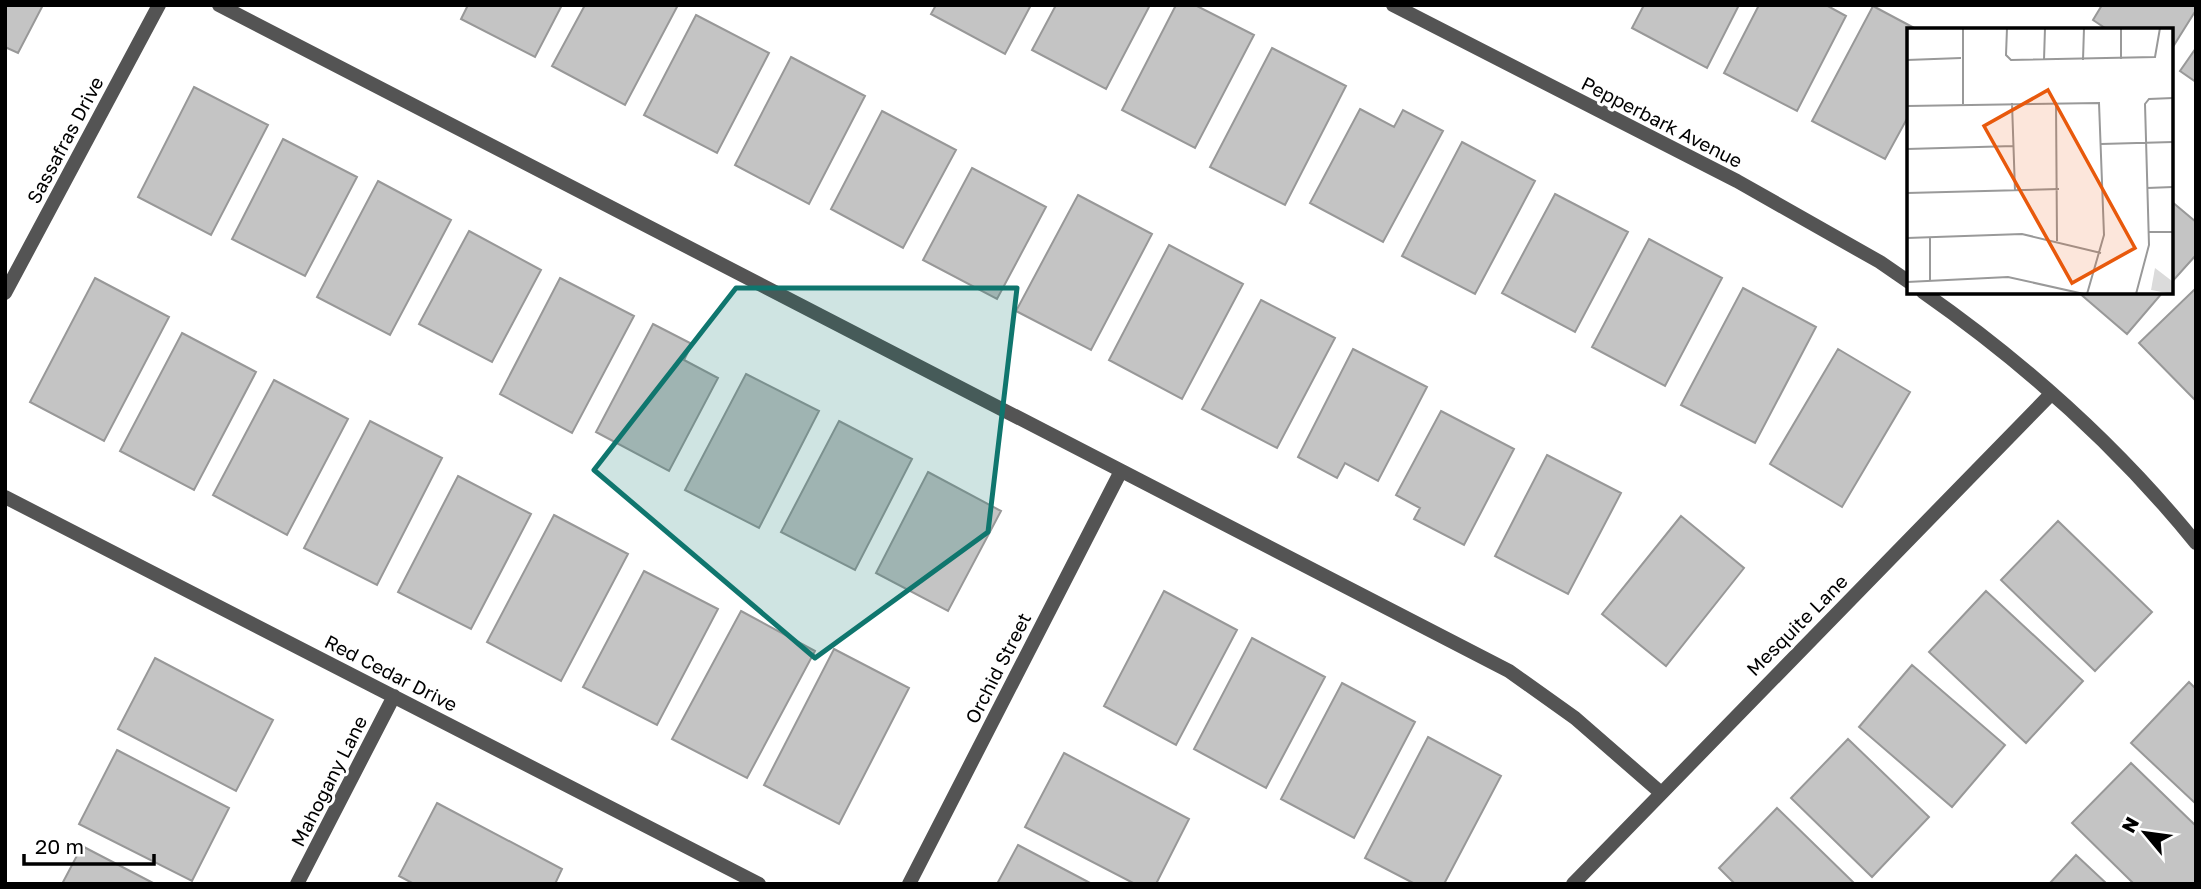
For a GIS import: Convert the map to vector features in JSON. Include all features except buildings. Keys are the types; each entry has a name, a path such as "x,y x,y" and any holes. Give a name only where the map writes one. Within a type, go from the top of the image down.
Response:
{"street":[{"name":"Sassafras Drive","path":"5,293 159,5"},
{"path":"219,5 1509,671 1575,718 1660,792"},
{"name":"Pepperbark Avenue","path":"1393,5 1737,181 1880,262 1907,281"},
{"path":"1926,294 1979,332 2051,394 2161,500 2196,543"},
{"name":"Mesquite Lane","path":"1573,884 2051,394"},
{"name":"Orchid Street","path":"909,884 1121,471"},
{"name":"Red Cedar Drive","path":"5,497 759,884"},
{"name":"Mahogany Lane","path":"297,884 394,696"}],"highlighted area":[{"path":"736,288 1017,288 988,532 815,658 594,470"}]}
